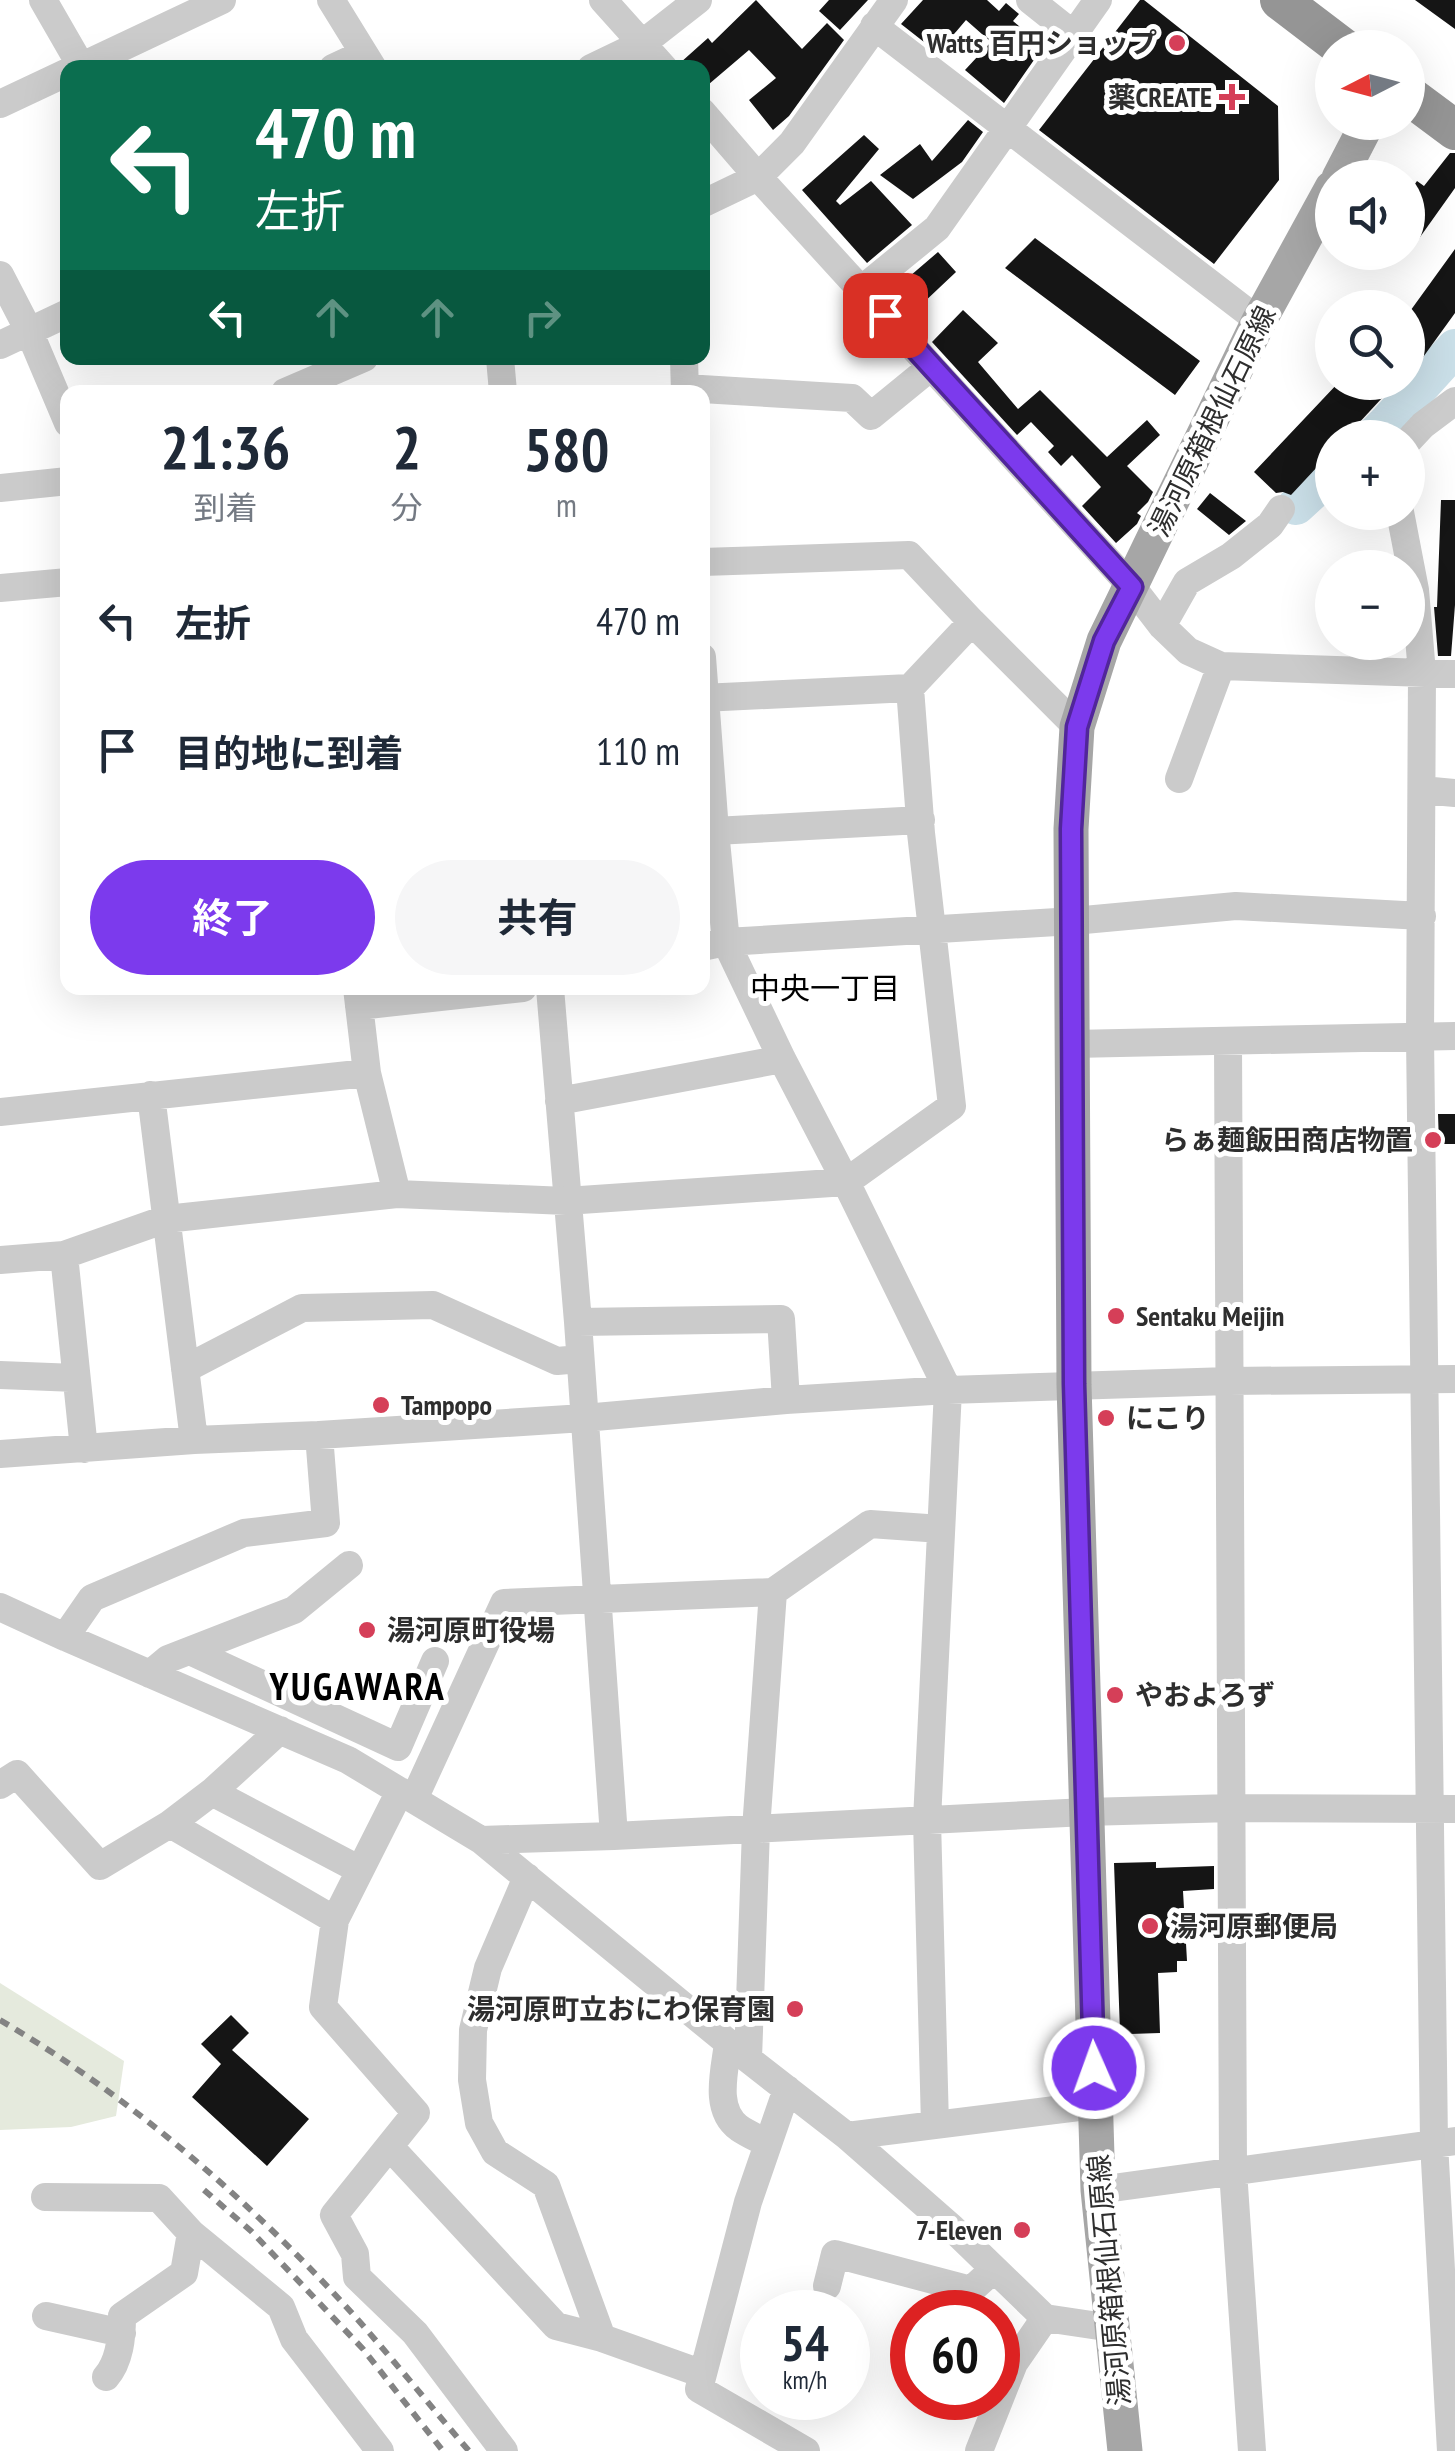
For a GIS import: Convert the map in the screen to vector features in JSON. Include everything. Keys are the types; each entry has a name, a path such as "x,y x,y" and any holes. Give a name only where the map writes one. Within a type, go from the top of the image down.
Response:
{"highway":[{"path":"1280,0 1319,30"},
{"path":"1425,108 1455,130"}],"main road":[{"name":"湯河原箱根仙石原線","path":"1125,2451 1098,2190 1074,1384 1071,829 1077,727 1104,641 1259,321 1315,219"}],"street":[{"path":"43,0 72,60"},
{"path":"93,60 222,0"},
{"path":"332,0 368,60"},
{"path":"603,0 657,60"},
{"path":"608,60 643,43 698,0"},
{"path":"710,200 758,176 792,143 894,0"},
{"path":"1030,0 1074,35"},
{"path":"862,290 937,228 1098,0"},
{"path":"874,26 1259,321"},
{"path":"135,41 143,60"},
{"path":"0,104 60,76"},
{"path":"710,121 1188,651 1221,666 1455,674"},
{"path":"0,276 60,405"},
{"path":"0,345 60,317"},
{"path":"308,385 350,365"},
{"path":"710,391 852,398 872,416 931,366"},
{"path":"1425,424 1455,401"},
{"path":"0,488 60,482"},
{"path":"1162,626 1187,582 1270,525 1281,509"},
{"path":"1404,530 1416,590 1422,672 1420,1037 1426,1380 1443,1808 1450,2451"},
{"path":"710,562 909,554 1077,727"},
{"path":"0,588 60,583"},
{"path":"710,698 910,688 972,622"},
{"path":"1179,779 1221,666"},
{"path":"0,1260 64,1255 166,1219 397,1194 566,1202 846,1182 952,1106 910,688"},
{"path":"710,771 715,831 714,944 782,1058 948,1390 927,1820 935,2125"},
{"path":"1422,790 1455,792"},
{"path":"715,831 921,820"},
{"path":"714,944 1073,921 1236,906 1422,916"},
{"path":"395,995 358,997 367,1073 397,1194"},
{"path":"551,995 614,1836"},
{"path":"1073,1044 1455,1036"},
{"path":"1228,1041 1233,2171 1252,2451"},
{"path":"559,1100 782,1058"},
{"path":"0,1112 367,1073"},
{"path":"150,1095 194,1440"},
{"path":"64,1255 84,1449"},
{"path":"186,1369 302,1308 433,1305 557,1361 580,1360"},
{"path":"578,1322 781,1319 786,1400"},
{"path":"0,1375 76,1378"},
{"path":"0,1454 194,1440 319,1436 948,1390 1074,1384 1455,1380"},
{"path":"64,1638 92,1598 244,1534 326,1523 319,1436"},
{"path":"504,2451 415,2333 358,2277 355,2254 334,2215 416,2113 324,2008 334,1920 407,1795 504,1603 773,1592 870,1524 941,1530"},
{"path":"150,1674 168,1660 294,1610 349,1565"},
{"path":"768,2144 736,2126 726,2114 722,2093 738,2051 773,1592"},
{"path":"0,1607 348,1760 481,1840 847,2136 952,2228 1045,2318 1112,2328"},
{"path":"190,1651 398,1747 435,1661"},
{"path":"8,1780 100,1866 170,1824 280,1730"},
{"path":"212,1792 360,1870"},
{"path":"481,1840 1086,1812 1443,1808"},
{"path":"170,1824 334,1920"},
{"path":"527,1877 488,1968 473,2030 472,2080 479,2123 494,2152 546,2185 602,2338"},
{"path":"787,2090 748,2202 699,2389 806,2451"},
{"path":"847,2136 1096,2104"},
{"path":"1098,2190 1444,2142"},
{"path":"390,2147 556,2326 703,2374"},
{"path":"45,2197 159,2198 191,2232 281,2308 294,2339 380,2451"},
{"path":"106,2377 117,2358 122,2316 184,2273 191,2232"},
{"path":"826,2286 836,2254 971,2290 994,2269"},
{"path":"46,2316 122,2333"},
{"path":"979,2451 1014,2364 1045,2318"}],"shaded area":[{"path":"0,1983 124,2061 116,2116 71,2127 0,2130"}],"building":[{"path":"756,0 802,49 827,23 844,40 789,116 773,130 749,100 776,78 749,50 710,83 710,60 683,60 708,38 712,43"},
{"path":"829,0 868,0 840,30 819,11"},
{"path":"923,0 987,0 999,11 1006,3 1019,14 1013,21 1043,47 1004,103 965,70 991,42 966,20 938,53 901,24"},
{"path":"1140,0 1278,106 1279,180 1214,264 1039,130"},
{"path":"1415,0 1455,0 1455,29"},
{"path":"968,120 983,132 962,162 913,199 880,175 920,144 932,161"},
{"path":"864,135 879,149 836,201 840,205 871,181 912,225 867,263 802,190"},
{"path":"1450,153 1455,153 1455,188 1425,230 1425,185"},
{"path":"1035,238 1200,361 1175,395 1005,268"},
{"path":"1455,249 1455,313 1425,354 1425,290"},
{"path":"938,252 956,272 921,305 914,297 901,308 889,294"},
{"path":"963,310 998,343 978,362 1018,409 1040,390 1107,457 1147,420 1160,435 1127,466 1153,492 1137,513 1141,516 1137,524 1116,543 1082,506 1101,487 1072,455 1061,466 1048,452 1054,446 1031,422 1017,435 932,342"},
{"path":"1322,400 1380,400 1362,420 1315,420 1315,469 1291,495 1276,493 1254,472"},
{"path":"1210,493 1246,521 1229,535 1197,509"},
{"path":"1441,500 1455,500 1451,656 1438,656 1434,607"},
{"path":"1438,1114 1455,1114 1455,1144 1439,1144"},
{"name":"湯河原郵便局","path":"1156,1862 1156,1868 1214,1866 1214,1889 1183,1891 1187,1961 1177,1961 1177,1972 1158,1973 1160,2033 1130,2034 1120,2032 1114,1863"},
{"path":"231,2015 249,2033 232,2050 309,2119 267,2166 192,2097 221,2064 201,2044"}],"waterway":[{"path":"1390,420 1455,348"},
{"path":"1296,506 1315,489"}],"railway":[{"path":"0,2020 137,2113 222,2184 340,2300 469,2451"},
{"path":"204,2190 251,2231 363,2349 443,2451"}],"place":[{"name":"Watts 百円ショップ","path":"1177,43"},
{"name":"薬CREATE","path":"1232,97"},
{"name":"らぁ麺飯田商店物置","path":"1433,1140"},
{"name":"Sentaku Meijin","path":"1116,1316"},
{"name":"Tampopo","path":"381,1405"},
{"name":"にこり","path":"1106,1418"},
{"name":"湯河原町役場","path":"367,1630"},
{"name":"やおよろず","path":"1115,1695"},
{"name":"湯河原郵便局","path":"1150,1926"},
{"name":"湯河原町立おにわ保育園","path":"795,2009"},
{"name":"7-Eleven","path":"1022,2230"}],"district":[{"name":"中央一丁目","path":"825,989"},
{"name":"YUGAWARA","path":"358,1687"}],"route":[{"path":"885,315 1132,587 1104,641 1077,727 1071,829 1074,1384 1094,2068"}]}
